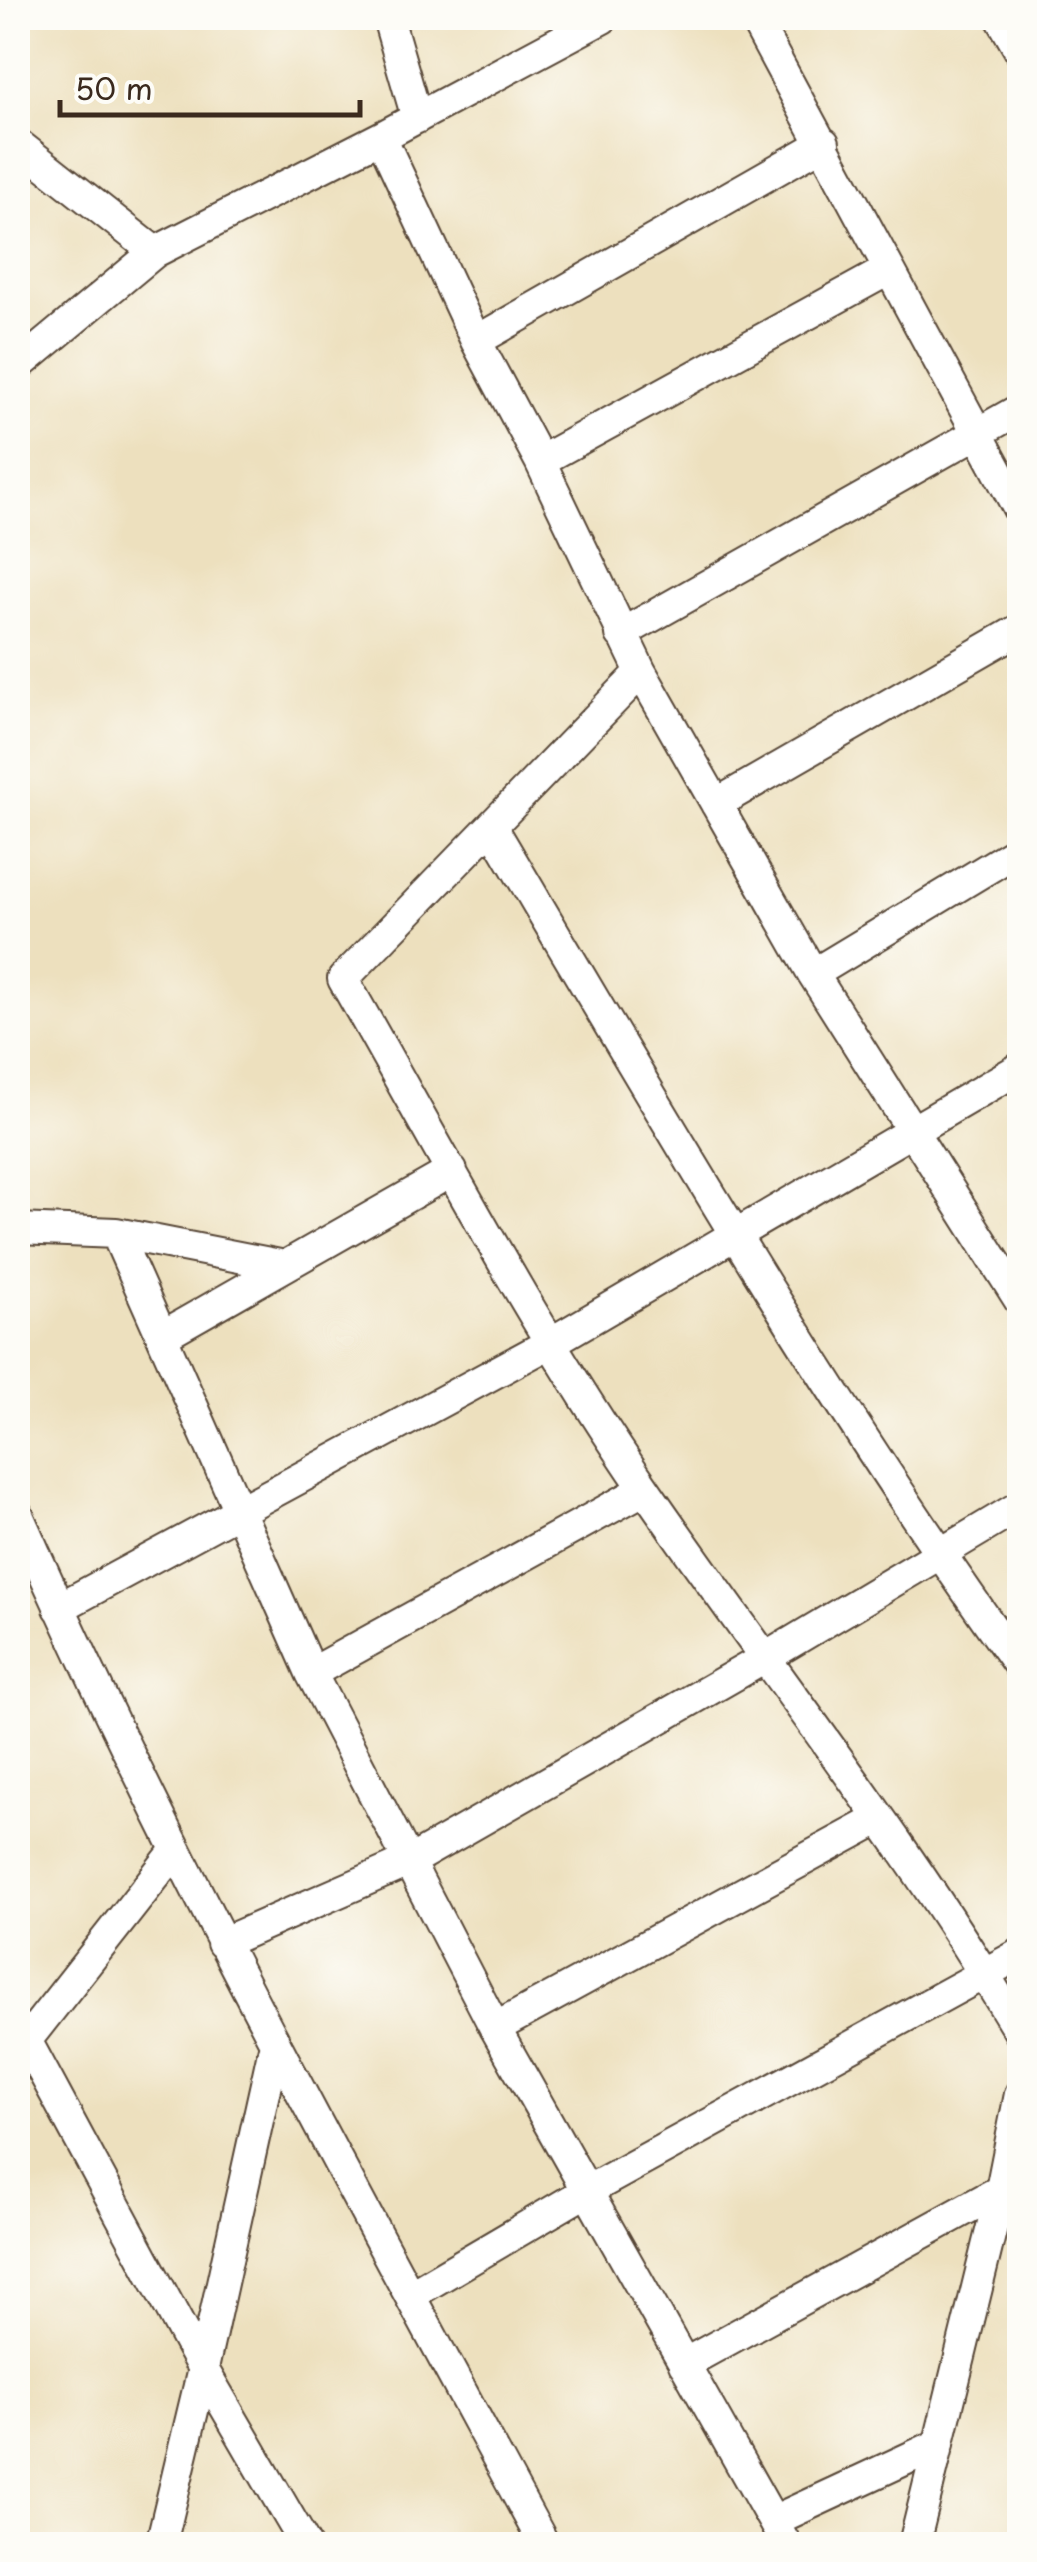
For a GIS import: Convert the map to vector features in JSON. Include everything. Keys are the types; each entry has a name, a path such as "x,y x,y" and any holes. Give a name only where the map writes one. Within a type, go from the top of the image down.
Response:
{"street":[{"path":"388,18 417,118"},
{"path":"18,366 155,252 382,137 603,18"},
{"path":"754,18 1020,512"},
{"path":"382,137 476,341 540,461 641,672 812,974 909,1131 1017,1292"},
{"path":"476,341 824,143"},
{"path":"18,144 155,252"},
{"path":"540,461 888,270"},
{"path":"621,634 1020,408"},
{"path":"716,804 1020,629"},
{"path":"641,672 344,979 552,1342 645,1489 985,1974 1020,2033"},
{"path":"492,826 734,1236 938,1555 1020,1667"},
{"path":"812,974 1020,849"},
{"path":"59,1608 552,1342 1020,1068"},
{"path":"164,1335 452,1172"},
{"path":"18,1229 116,1232 286,1266"},
{"path":"116,1232 311,1673 495,2028 779,2533 940,2444"},
{"path":"311,1673 645,1489"},
{"path":"222,1942 410,1862 1020,1506"},
{"path":"18,1516 222,1942 544,2544"},
{"path":"495,2028 878,1819"},
{"path":"176,1850 22,2045 305,2544"},
{"path":"410,2295 587,2191 1020,1954"},
{"path":"161,2544 275,2043"},
{"path":"914,2544 1001,2190 1020,2094"},
{"path":"684,2364 1001,2190"}]}
